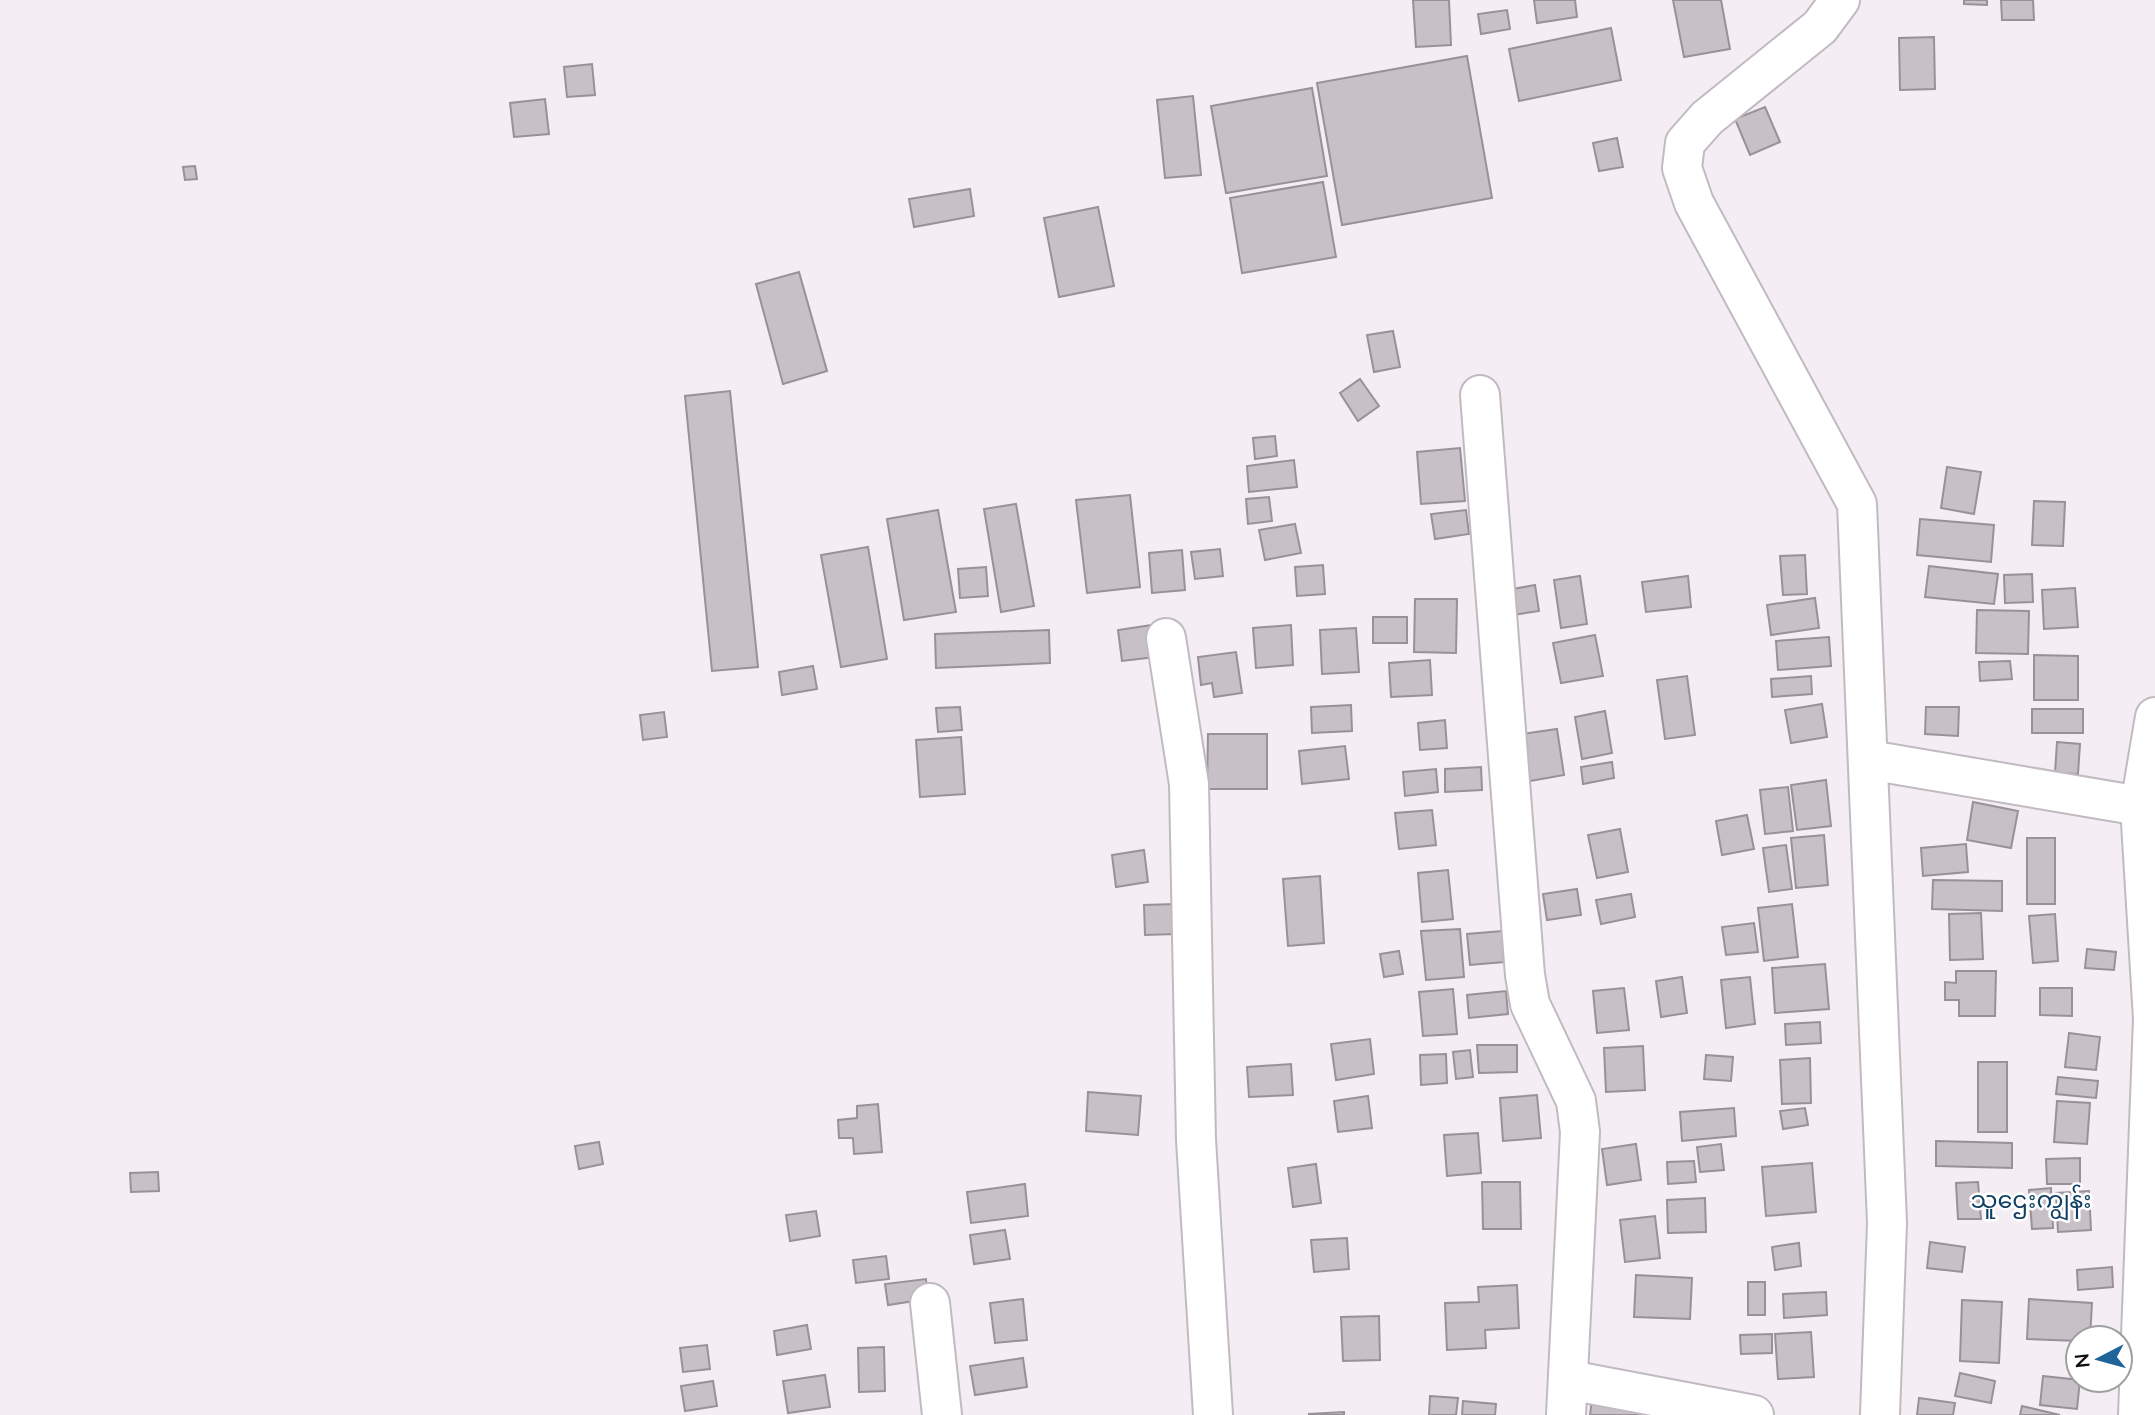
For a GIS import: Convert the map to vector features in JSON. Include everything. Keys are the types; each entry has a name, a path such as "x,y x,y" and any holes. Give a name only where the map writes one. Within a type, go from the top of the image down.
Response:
{"street":[{"path":"1840,0 1820,27 1707,118 1685,143 1682,168 1694,203 1857,504 1887,1223 1880,1415"},
{"path":"1480,395 1525,975 1530,1004 1576,1101 1580,1132 1568,1397 1754,1415"},
{"path":"1166,638 1189,784 1196,1140 1213,1415"},
{"path":"2138,1415 2153,1019 2140,806 2155,717"},
{"path":"1869,760 2140,806"},
{"path":"930,1303 942,1415"}],"building":[{"path":"1413,0 1449,0 1451,45 1416,47"},
{"path":"1534,0 1575,0 1577,17 1537,23"},
{"path":"1673,0 1721,0 1730,49 1684,57"},
{"path":"1964,0 1987,0 1987,5 1964,4"},
{"path":"2001,0 2033,0 2034,20 2002,20"},
{"path":"1507,10 1510,29 1481,34 1478,14"},
{"path":"1611,28 1621,80 1519,101 1509,49"},
{"path":"1934,37 1935,89 1900,90 1899,38"},
{"path":"1467,56 1492,198 1342,225 1317,83"},
{"path":"592,64 595,95 567,97 564,67"},
{"path":"1312,88 1327,176 1226,193 1211,106"},
{"path":"1193,96 1201,175 1165,178 1157,100"},
{"path":"545,99 549,134 514,137 510,103"},
{"path":"1765,107 1780,142 1750,155 1735,119"},
{"path":"1617,138 1623,167 1599,171 1593,143"},
{"path":"195,166 197,179 185,180 183,167"},
{"path":"1323,182 1336,257 1242,273 1230,198"},
{"path":"970,189 974,216 914,227 909,199"},
{"path":"1098,207 1114,286 1059,297 1044,218"},
{"path":"799,272 827,371 783,384 756,284"},
{"path":"1393,331 1400,367 1374,372 1367,335"},
{"path":"1360,379 1379,406 1358,421 1340,393"},
{"path":"730,391 758,667 712,671 685,396"},
{"path":"1275,436 1277,456 1255,459 1253,438"},
{"path":"1460,448 1465,501 1421,504 1417,452"},
{"path":"1294,460 1297,487 1249,492 1247,466"},
{"path":"1947,467 1981,472 1974,514 1941,508"},
{"path":"1130,495 1140,587 1087,593 1076,500"},
{"path":"1269,497 1272,521 1248,524 1246,499"},
{"path":"2034,501 2065,502 2063,546 2032,545"},
{"path":"1016,504 1034,606 1001,612 984,509"},
{"path":"938,510 956,612 904,620 887,519"},
{"path":"1466,510 1469,534 1435,539 1431,514"},
{"path":"1920,519 1994,525 1991,562 1917,555"},
{"path":"1295,524 1301,553 1265,560 1259,530"},
{"path":"868,547 887,659 841,667 821,555"},
{"path":"1220,549 1223,576 1195,579 1191,552"},
{"path":"1182,550 1185,590 1152,593 1149,553"},
{"path":"1805,555 1807,594 1783,595 1780,556"},
{"path":"1323,565 1325,594 1297,596 1295,567"},
{"path":"1929,566 1998,574 1994,604 1925,597"},
{"path":"986,567 988,596 960,598 958,569"},
{"path":"2032,574 2033,602 2005,603 2004,575"},
{"path":"1580,576 1587,624 1561,628 1554,580"},
{"path":"1688,576 1691,607 1646,612 1642,582"},
{"path":"1535,585 1539,611 1507,616 1502,591"},
{"path":"2075,588 2078,627 2044,629 2042,590"},
{"path":"1815,598 1819,628 1771,635 1767,605"},
{"path":"1415,599 1457,599 1456,653 1414,652"},
{"path":"1977,610 2029,611 2028,654 1976,653"},
{"path":"1373,617 1407,617 1407,643 1373,643"},
{"path":"1152,625 1155,657 1122,661 1118,630"},
{"path":"1291,625 1293,665 1256,668 1253,628"},
{"path":"1356,628 1359,672 1322,674 1320,630"},
{"path":"1049,630 1050,663 936,668 935,634"},
{"path":"1595,635 1603,676 1561,683 1553,643"},
{"path":"1829,637 1831,666 1778,670 1776,641"},
{"path":"1236,652 1242,693 1214,697 1212,683 1201,685 1198,657"},
{"path":"2034,655 2078,656 2078,700 2034,700"},
{"path":"1430,660 1432,695 1391,697 1389,663"},
{"path":"2010,661 2012,679 1980,681 1979,662"},
{"path":"813,666 817,689 782,695 779,672"},
{"path":"1687,676 1695,735 1665,739 1657,680"},
{"path":"1811,676 1812,694 1772,697 1771,679"},
{"path":"1822,704 1827,737 1791,743 1785,710"},
{"path":"1351,705 1352,731 1312,733 1311,707"},
{"path":"960,707 962,730 938,732 936,708"},
{"path":"1926,707 1959,707 1958,736 1925,734"},
{"path":"2032,709 2083,709 2083,733 2032,733"},
{"path":"1605,711 1612,753 1582,759 1575,717"},
{"path":"664,712 667,737 643,740 640,715"},
{"path":"1445,720 1447,748 1420,750 1418,723"},
{"path":"1557,729 1564,775 1530,781 1523,734"},
{"path":"1208,734 1267,734 1267,789 1207,789"},
{"path":"961,737 965,794 920,797 916,740"},
{"path":"2057,742 2080,744 2078,774 2055,773"},
{"path":"1345,746 1349,779 1302,784 1299,751"},
{"path":"1612,762 1614,778 1583,784 1581,767"},
{"path":"1481,767 1482,790 1445,792 1445,769"},
{"path":"1436,769 1438,792 1405,796 1403,772"},
{"path":"1826,780 1831,826 1797,830 1791,785"},
{"path":"1788,787 1793,831 1765,834 1760,790"},
{"path":"1973,802 2018,811 2011,848 1967,840"},
{"path":"1432,810 1436,845 1399,849 1395,813"},
{"path":"1747,815 1754,849 1722,855 1716,821"},
{"path":"1620,829 1628,872 1597,878 1588,835"},
{"path":"1824,835 1828,885 1796,888 1791,838"},
{"path":"2027,838 2055,838 2055,904 2027,904"},
{"path":"1966,844 1968,872 1923,876 1921,848"},
{"path":"1786,845 1792,889 1769,892 1763,848"},
{"path":"1144,850 1148,882 1116,887 1112,855"},
{"path":"1448,870 1453,919 1422,922 1418,873"},
{"path":"1320,876 1324,943 1288,946 1283,879"},
{"path":"1933,880 2002,881 2002,911 1932,909"},
{"path":"1577,889 1581,915 1547,920 1543,894"},
{"path":"1631,894 1635,917 1601,924 1596,900"},
{"path":"1176,904 1176,934 1145,935 1144,905"},
{"path":"1792,904 1798,957 1764,961 1758,908"},
{"path":"1981,913 1983,959 1950,960 1949,914"},
{"path":"2055,914 2058,961 2033,963 2029,916"},
{"path":"1754,923 1758,952 1726,955 1722,927"},
{"path":"1460,929 1464,977 1426,980 1421,931"},
{"path":"1502,931 1504,962 1470,965 1467,934"},
{"path":"2087,949 2116,952 2114,970 2085,968"},
{"path":"1399,951 1403,974 1384,977 1380,954"},
{"path":"1825,964 1829,1009 1775,1013 1772,968"},
{"path":"1956,971 1996,971 1995,1016 1959,1016 1959,1000 1945,1000 1945,982 1956,983"},
{"path":"1682,977 1687,1013 1661,1017 1656,981"},
{"path":"1750,977 1755,1024 1726,1028 1721,980"},
{"path":"1624,988 1629,1030 1597,1033 1593,991"},
{"path":"2040,988 2072,988 2072,1016 2040,1015"},
{"path":"1453,989 1457,1034 1423,1036 1419,992"},
{"path":"1506,991 1508,1014 1469,1018 1467,995"},
{"path":"1820,1022 1821,1043 1786,1045 1785,1024"},
{"path":"2069,1033 2100,1037 2096,1070 2065,1067"},
{"path":"1370,1039 1374,1074 1336,1080 1331,1044"},
{"path":"1477,1045 1517,1045 1517,1072 1479,1073"},
{"path":"1643,1046 1645,1090 1606,1092 1604,1048"},
{"path":"1470,1050 1473,1077 1456,1079 1453,1052"},
{"path":"1446,1054 1447,1083 1421,1085 1420,1055"},
{"path":"1706,1055 1733,1057 1731,1081 1704,1079"},
{"path":"1810,1058 1811,1103 1782,1104 1780,1060"},
{"path":"1978,1062 2007,1062 2007,1132 1978,1132"},
{"path":"1291,1064 1293,1095 1249,1097 1247,1067"},
{"path":"2058,1077 2098,1081 2096,1098 2056,1094"},
{"path":"1088,1092 1141,1096 1138,1135 1086,1131"},
{"path":"1537,1095 1541,1138 1503,1141 1500,1098"},
{"path":"1368,1096 1372,1128 1338,1132 1334,1101"},
{"path":"2057,1101 2090,1103 2087,1144 2054,1142"},
{"path":"878,1104 882,1152 854,1154 853,1138 839,1138 838,1120 857,1118 857,1106"},
{"path":"1734,1108 1736,1136 1682,1141 1680,1112"},
{"path":"1805,1108 1808,1125 1783,1129 1780,1111"},
{"path":"1478,1133 1481,1173 1447,1176 1444,1135"},
{"path":"1936,1141 2012,1143 2012,1168 1936,1166"},
{"path":"599,1142 603,1164 579,1169 575,1146"},
{"path":"1636,1144 1641,1180 1607,1185 1602,1149"},
{"path":"1721,1144 1724,1170 1700,1172 1697,1147"},
{"path":"2080,1158 2080,1184 2047,1184 2046,1159"},
{"path":"1694,1161 1696,1182 1668,1184 1667,1162"},
{"path":"1812,1163 1816,1212 1766,1216 1762,1167"},
{"path":"1316,1164 1321,1203 1293,1207 1288,1168"},
{"path":"158,1172 159,1191 131,1192 130,1173"},
{"path":"1482,1182 1520,1182 1521,1229 1483,1229"},
{"path":"1978,1182 1981,1219 1958,1219 1956,1183"},
{"path":"1025,1184 1028,1216 971,1223 967,1192"},
{"path":"2051,1188 2053,1228 2032,1229 2029,1190"},
{"path":"2089,1191 2091,1230 2058,1232 2056,1193"},
{"path":"1705,1198 1706,1232 1668,1233 1667,1200"},
{"path":"816,1211 820,1236 790,1241 786,1215"},
{"path":"1655,1216 1660,1258 1625,1262 1620,1220"},
{"path":"1005,1230 1010,1259 974,1264 970,1235"},
{"path":"1347,1238 1349,1269 1314,1272 1311,1240"},
{"path":"1930,1242 1965,1247 1962,1272 1927,1268"},
{"path":"1799,1243 1801,1266 1775,1270 1772,1247"},
{"path":"886,1256 889,1279 856,1283 853,1260"},
{"path":"2112,1267 2113,1287 2078,1290 2077,1270"},
{"path":"1636,1275 1692,1278 1690,1319 1634,1317"},
{"path":"926,1279 928,1299 888,1305 885,1284"},
{"path":"1748,1282 1765,1282 1765,1315 1748,1315"},
{"path":"1517,1285 1519,1328 1485,1330 1486,1348 1447,1350 1445,1303 1479,1302 1478,1287"},
{"path":"1826,1292 1827,1315 1784,1318 1783,1294"},
{"path":"1023,1299 1027,1340 995,1343 990,1303"},
{"path":"2029,1299 2092,1303 2091,1324 2064,1324 2064,1340 2027,1339"},
{"path":"1962,1300 2002,1302 1999,1363 1960,1361"},
{"path":"1379,1316 1380,1360 1343,1361 1341,1317"},
{"path":"807,1325 811,1349 777,1355 774,1331"},
{"path":"1811,1332 1814,1377 1778,1379 1775,1334"},
{"path":"1772,1334 1772,1353 1741,1354 1740,1335"},
{"path":"707,1345 710,1369 683,1372 680,1348"},
{"path":"884,1347 885,1391 859,1392 858,1348"},
{"path":"1023,1358 1027,1387 975,1395 970,1366"},
{"path":"1960,1373 1995,1381 1991,1403 1955,1396"},
{"path":"825,1375 830,1407 788,1413 783,1381"},
{"path":"2043,1376 2064,1378 2064,1394 2079,1394 2077,1409 2040,1405"},
{"path":"713,1381 717,1406 685,1411 681,1386"},
{"path":"1430,1396 1458,1398 1456,1415 1429,1415"},
{"path":"1919,1398 1955,1403 1953,1415 1917,1415"},
{"path":"1592,1399 1659,1415 1590,1415"},
{"path":"1463,1401 1496,1404 1495,1415 1462,1415"},
{"path":"2022,1406 2060,1415 2020,1415"},
{"path":"1344,1412 1344,1415 1308,1414"}],"district":[{"name":"သူဌေးကျွန်း","path":"2031,1200"}]}
